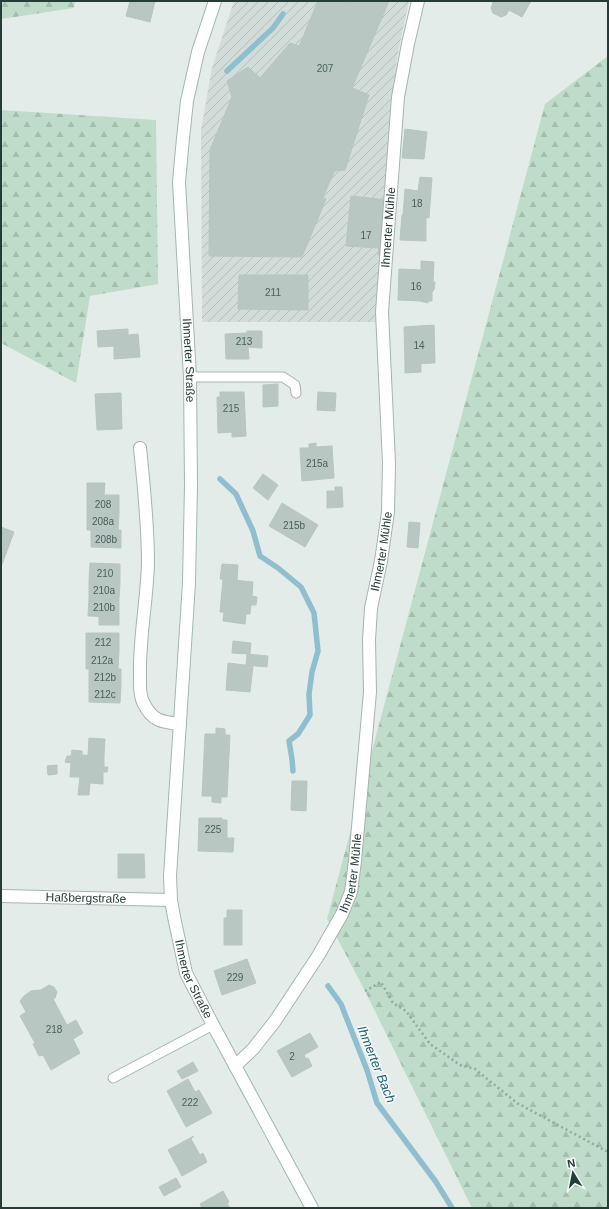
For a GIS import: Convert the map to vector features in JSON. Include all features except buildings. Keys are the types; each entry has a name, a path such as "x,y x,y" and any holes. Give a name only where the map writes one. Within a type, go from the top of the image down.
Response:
{"street":[{"name":"Ihmerter Straße","path":"215,1 198,52 187,101 182,138 179,182 190,377 191,485 189,583 170,876 171,900 186,973 213,1026 312,1208"},
{"name":"Ihmerter Mühle","path":"235,1066 253,1049 275,1021 318,956 342,914 351,892 370,692 369,640 371,608 382,561 388,512 389,462 382,312 398,97 418,1"},
{"path":"140,448 147,524 148,564 139,656 140,692 143,702 154,717 162,722 180,724"},
{"name":"Haßbergstraße","path":"1,896 171,900"}],"lane":[{"path":"190,377 283,377 295,385 296,392"},
{"path":"113,1078 213,1026"}],"path":[{"path":"365,991 382,982 394,1003 406,1011 430,1044 460,1065 475,1069 517,1103 608,1152"}],"shaded area":[{"path":"234,1 409,1 398,53 390,110 388,174 377,322 202,322 201,130 212,68"}],"green space":[{"path":"1,1 75,1 74,8 1,19"},
{"path":"608,56 608,1208 472,1208 365,991 327,919 545,104"},
{"path":"1,110 156,120 158,284 90,296 76,383 1,343"}],"waterway":[{"name":"Ihmerter Bach","path":"227,71 273,28 283,14"},
{"name":"Ihmerter Bach","path":"220,479 236,494 253,531 260,556 278,568 301,587 314,613 318,651 312,672 309,694 310,715 298,734 289,741 293,771"},
{"name":"Ihmerter Bach","path":"328,986 341,1004 367,1070 377,1103 436,1182 452,1208"}]}
